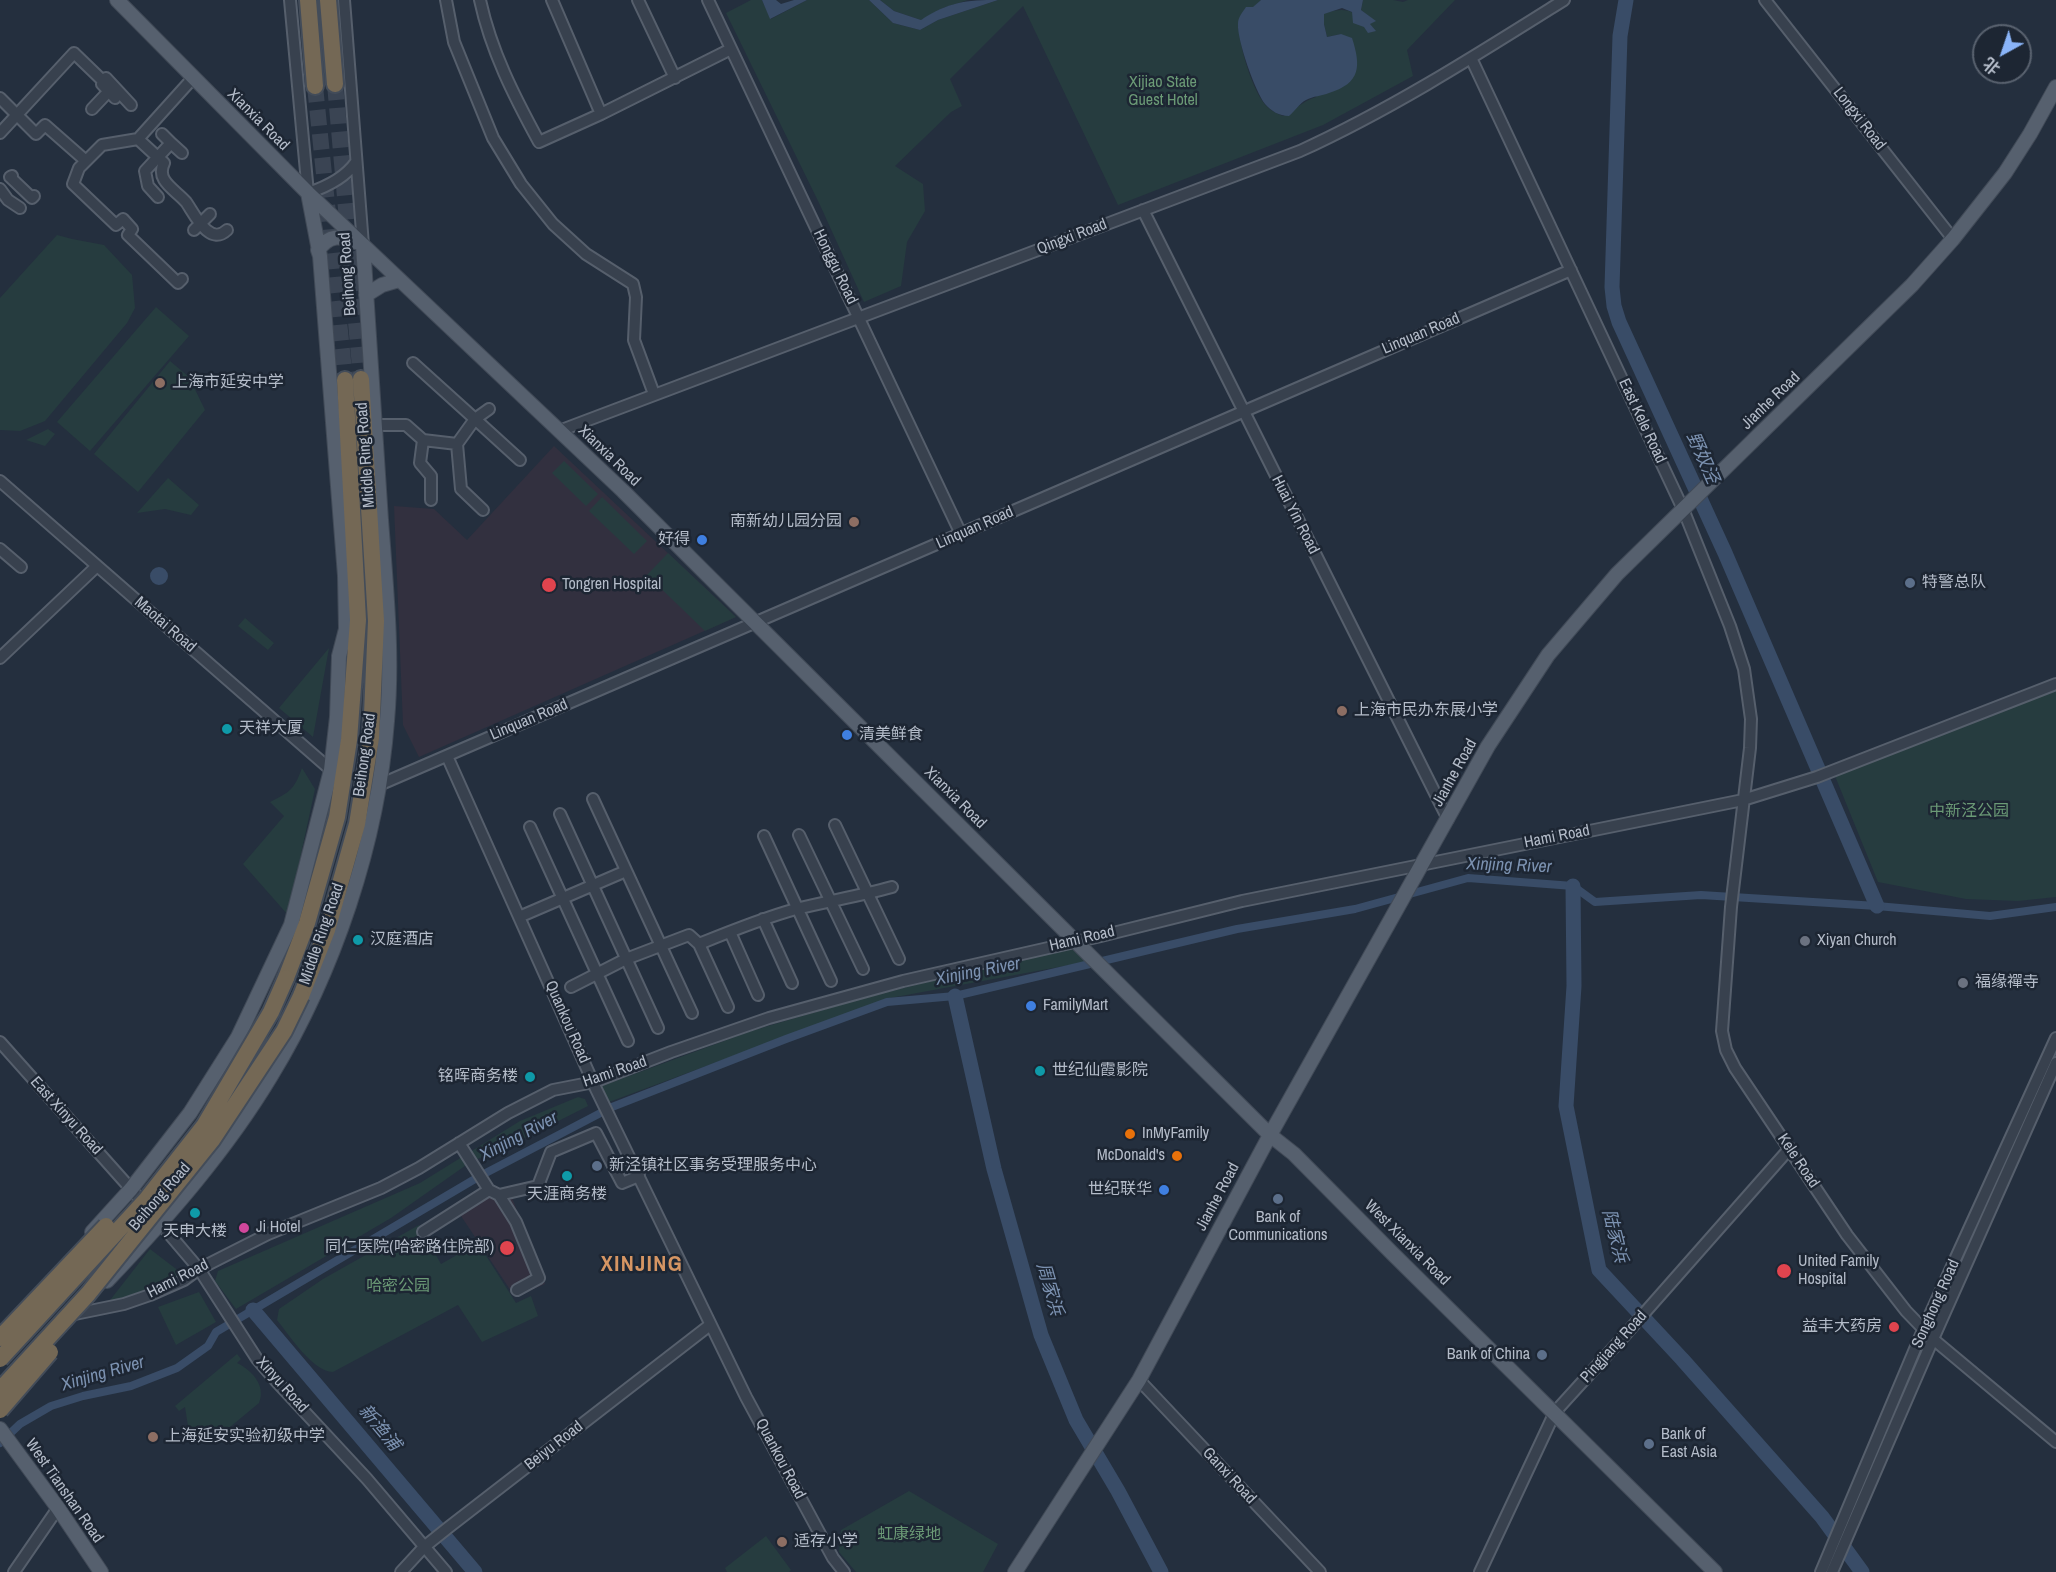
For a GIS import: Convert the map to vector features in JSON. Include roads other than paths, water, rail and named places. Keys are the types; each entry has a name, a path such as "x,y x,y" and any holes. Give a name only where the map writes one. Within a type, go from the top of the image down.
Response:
{"highway":[{"path":"308,0 315,86"},
{"path":"328,0 335,84"},
{"name":"Middle Ring Road","path":"0,1359 146,1200 204,1126 271,1012 307,923 337,817 349,740 358,620 353,379 376,621 371,738 357,824 327,930 301,996 284,1031 212,1140 88,1294 0,1390"},
{"path":"371,738 387,610"},
{"path":"0,1338 149,1181 212,1099 271,1012"},
{"path":"0,1410 63,1336 88,1294"}],"main road":[{"name":"Xianxia Road","path":"117,0 308,193 559,431 942,807 1073,941"},
{"name":"Jianhe Road","path":"1015,1572 1121,1411 1270,1135 1488,746 1548,655 1617,574 1912,285 1953,239 2005,172 2030,134 2056,87"},
{"name":"Beihong Road","path":"0,1334 131,1189 190,1113 238,1037 291,925 331,770 337,717 339,656 346,629 345,576 318,250 308,193"},
{"path":"318,250 334,237 341,237 363,245"},
{"name":"Beihong Road","path":"0,1396 160,1223 207,1168 243,1119 272,1075 306,1011 335,948 355,887 379,785 387,722 390,672 363,245"},
{"path":"366,295 382,285 399,280"},
{"name":"West Xianxia Road","path":"1073,941 1270,1135 1294,1154 1715,1572"},
{"name":"West Tianshan Road","path":"0,1429 58,1508 100,1572"}],"street":[{"name":"Beihong Road","path":"290,0 308,193"},
{"name":"Beihong Road","path":"344,0 363,245"},
{"path":"446,0 454,42 493,138 521,184 553,224 586,254 633,284 636,297 634,340 654,394"},
{"path":"480,0 486,29 514,96 539,142 602,114 731,50"},
{"path":"552,0 602,114"},
{"path":"638,0 675,78"},
{"name":"Honggu Road","path":"708,0 961,534"},
{"name":"Qingxi Road","path":"559,431 1325,139 1363,121 1564,0"},
{"name":"Longxi Road","path":"1765,0 1953,239"},
{"path":"0,133 74,53 131,105"},
{"name":"East Kele Road","path":"1471,58 1683,509 1730,626 1744,669 1751,719 1750,748 1743,800"},
{"path":"182,279 178,283 128,235 132,229 123,219 116,225 73,184 79,168 102,145 138,139 194,78"},
{"path":"92,109 110,88"},
{"path":"0,98 36,134 45,124 86,161"},
{"path":"162,134 182,153"},
{"path":"138,139 164,163 161,169 166,183 188,199 197,228"},
{"path":"158,197 148,186 145,171 171,143"},
{"path":"308,193 346,174 356,162"},
{"path":"12,176 10,177 32,198 34,196"},
{"path":"8,200 20,186"},
{"path":"0,189 8,200 20,208"},
{"name":"Huai Yin Road","path":"1143,210 1448,819"},
{"path":"197,228 210,214"},
{"path":"197,228 217,235 227,230"},
{"name":"Linquan Road","path":"379,785 1571,270"},
{"path":"413,363 520,460"},
{"path":"483,510 461,489 458,444 475,419 489,409"},
{"path":"375,425 406,425 423,440 458,444"},
{"path":"423,440 420,463 431,476 430,500"},
{"name":"Maotai Road","path":"0,481 331,770"},
{"path":"0,549 21,567"},
{"path":"0,658 97,566"},
{"name":"Hami Road","path":"75,1314 124,1304 150,1295 184,1280 199,1269 268,1234 381,1188 419,1168 508,1113 553,1090 595,1085 671,1052 770,1018 903,981 1242,901 1743,800 1822,775 2056,684"},
{"name":"Quankou Road","path":"447,756 595,1085 710,1325 833,1558 844,1572"},
{"path":"593,799 692,1013"},
{"name":"Kele Road","path":"1743,800 1731,907 1722,1031 1726,1050 1735,1068 1847,1235 1906,1311 1933,1339 2056,1442"},
{"path":"560,814 658,1028"},
{"path":"836,825 899,959"},
{"path":"530,827 628,1041"},
{"path":"799,835 863,969"},
{"path":"764,836 831,981"},
{"path":"519,918 626,871"},
{"path":"699,944 763,919 892,887"},
{"path":"763,919 792,983"},
{"path":"729,932 758,995"},
{"path":"571,987 626,959 689,935 699,944 728,1007"},
{"name":"Songhong Road","path":"1860,1495 1923,1330 2056,1038"},
{"name":"East Xinyu Road","path":"0,1042 131,1189"},
{"name":"Songhong Road","path":"1825,1571 1933,1339 2056,1063"},
{"path":"423,1232 494,1193 538,1186 551,1152 596,1133 622,1183 639,1176"},
{"path":"459,1143 516,1222 539,1278 517,1290"},
{"name":"Pingjiang Road","path":"1480,1572 1555,1412 1790,1148"},
{"name":"Xinyu Road","path":"131,1189 199,1269 242,1336 276,1381 429,1544 446,1572"},
{"name":"Beiyu Road","path":"401,1572 449,1527 710,1325"},
{"name":"Ganxi Road","path":"1139,1380 1320,1572"},
{"path":"14,1572 58,1508"}],"water":[{"path":"762,0 776,0 781,4 794,0 807,0 770,19"},
{"path":"869,0 880,0 894,11 921,20 940,9 958,3 998,0 938,20 920,30 893,23"},
{"path":"1261,0 1363,0 1361,10 1376,21 1370,24 1376,31 1368,33 1364,27 1353,23 1352,12 1342,8 1324,14 1327,37 1341,34 1352,38 1357,57 1353,79 1340,89 1306,100 1289,116 1270,109 1261,97 1252,77 1238,31 1239,19 1246,7 1253,7"},
{"path":"159,567 165,570 168,576 165,582 159,585 153,582 150,576 153,570"}],"waterway":[{"name":"野奴泾","path":"1626,0 1620,36 1612,287 1614,306 1619,322 1725,553 1877,906"},
{"name":"Xinjing River","path":"0,1443 20,1424 51,1406 83,1396 131,1386 177,1368 208,1346 216,1332 480,1176 612,1107 887,1002 955,996 1237,929 1355,909 1468,878 1573,886 1595,902 1701,895 1990,916 2056,907"},
{"name":"陆家浜","path":"1573,886 1574,986 1566,1106 1599,1270 1682,1359 1822,1517 1862,1572"},
{"name":"周家浜","path":"955,996 994,1169 1041,1335 1076,1420 1118,1491 1161,1572"},
{"name":"新渔浦","path":"253,1310 475,1572"}],"tunnel":[{"path":"335,84 361,379"},
{"path":"315,86 345,380"}],"place":[{"name":"上海市延安中学","path":"160,383"},
{"name":"南新幼儿园分园","path":"854,522"},
{"name":"好得","path":"702,540"},
{"name":"特警总队","path":"1910,583"},
{"name":"Tongren Hospital","path":"549,585"},
{"name":"上海市民办东展小学","path":"1342,711"},
{"name":"天祥大厦","path":"227,729"},
{"name":"清美鲜食","path":"847,735"},
{"name":"汉庭酒店","path":"358,940"},
{"name":"Xiyan Church","path":"1805,941"},
{"name":"福缘禪寺","path":"1963,983"},
{"name":"FamilyMart","path":"1031,1006"},
{"name":"世纪仙霞影院","path":"1040,1071"},
{"name":"铭晖商务楼","path":"530,1077"},
{"name":"InMyFamily","path":"1130,1134"},
{"name":"McDonald's","path":"1177,1156"},
{"name":"新泾镇社区事务受理服务中心","path":"597,1166"},
{"name":"天涯商务楼","path":"567,1176"},
{"name":"世纪联华","path":"1164,1190"},
{"name":"Bank of Communications","path":"1278,1199"},
{"name":"天申大楼","path":"195,1213"},
{"name":"Ji Hotel","path":"244,1228"},
{"name":"同仁医院(哈密路住院部)","path":"507,1248"},
{"name":"United Family Hospital","path":"1784,1271"},
{"name":"益丰大药房","path":"1894,1327"},
{"name":"Bank of China","path":"1542,1355"},
{"name":"上海延安实验初级中学","path":"153,1437"},
{"name":"Bank of East Asia","path":"1649,1444"},
{"name":"适存小学","path":"782,1542"}],"district":[{"name":"XINJING","path":"642,1265"}],"park label":[{"name":"Xijiao State Guest Hotel","path":"1163,92"},
{"name":"中新泾公园","path":"1969,812"},
{"name":"哈密公园","path":"398,1287"},
{"name":"虹康绿地","path":"909,1535"}]}
